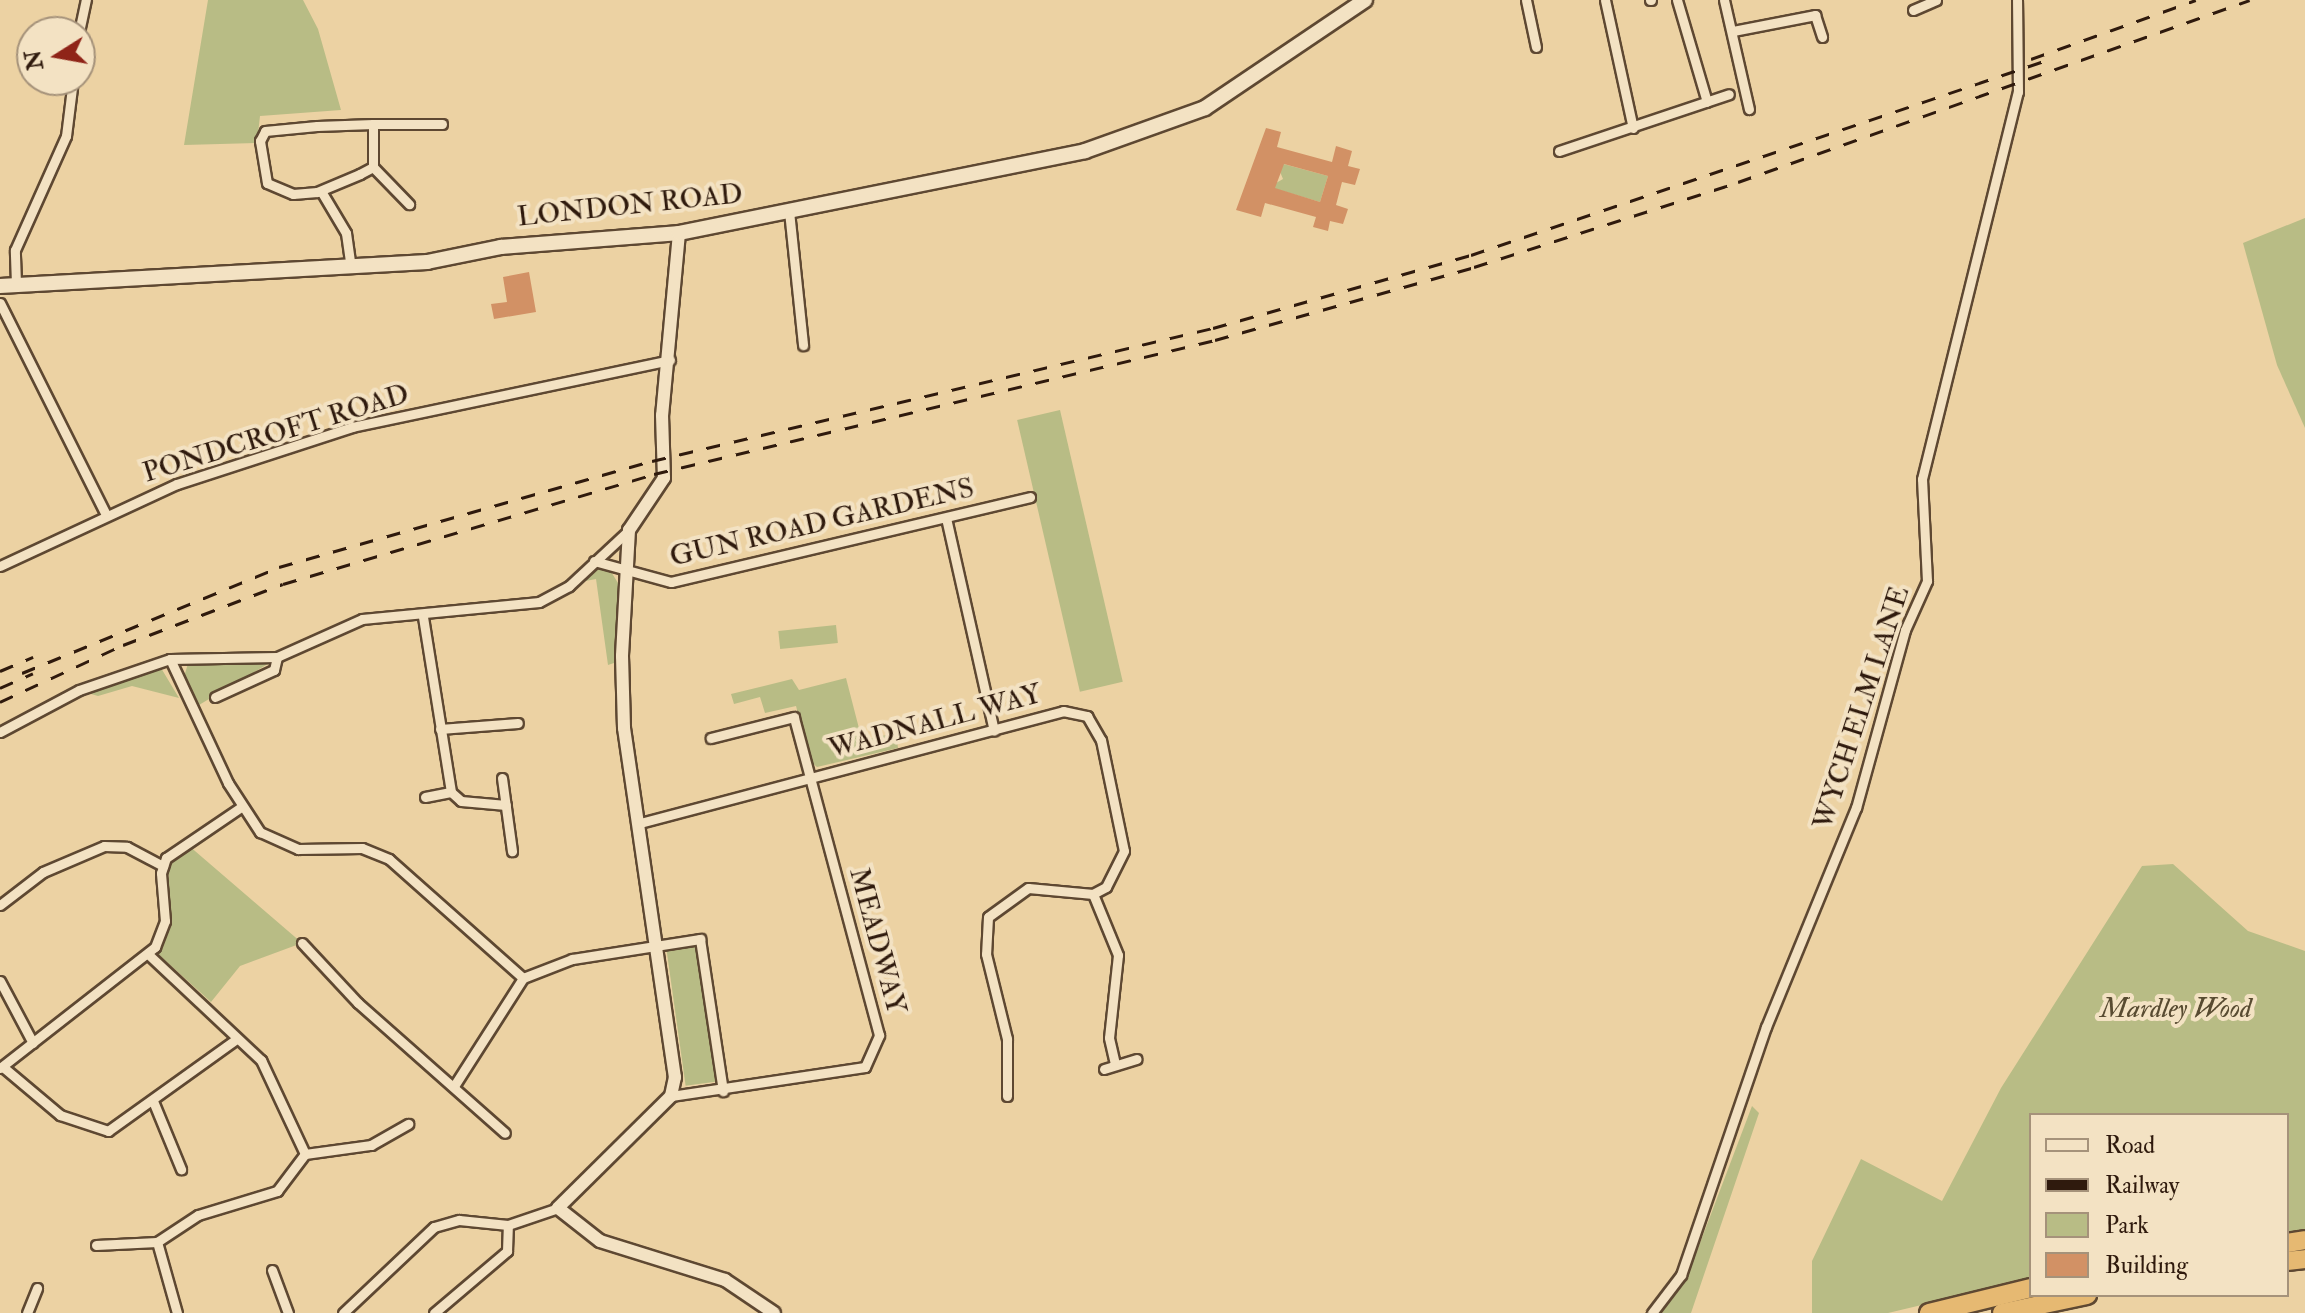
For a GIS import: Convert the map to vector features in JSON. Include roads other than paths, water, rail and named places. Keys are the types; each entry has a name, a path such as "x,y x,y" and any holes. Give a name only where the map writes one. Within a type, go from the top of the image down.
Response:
{"highway":[{"path":"1929,1313 2029,1288"},
{"path":"2002,1313 2078,1297"}],"main road":[{"name":"LONDON ROAD","path":"0,286 350,263 427,262 501,247 679,233 1085,151 1166,125 1234,92 1365,0"}],"street":[{"path":"1526,0 1536,47"},
{"path":"1605,0 1633,128"},
{"path":"1677,0 1707,102"},
{"path":"1724,0 1749,109"},
{"path":"1913,10 1936,0"},
{"name":"WYCH ELM LANE","path":"1652,1313 1681,1275 1766,1027 1856,808 1905,630 1927,581 1922,479 2018,92 2017,0"},
{"path":"1733,31 1815,15 1822,37"},
{"path":"1559,151 1729,94"},
{"path":"16,284 15,250 66,136 71,96"},
{"path":"373,167 321,191 293,194 267,183 260,141 265,131 373,124 442,124"},
{"path":"373,124 373,167 409,204"},
{"path":"321,191 346,233 350,263"},
{"path":"789,211 803,345"},
{"path":"0,732 79,690 170,659 277,657 362,619 423,617 539,602 558,594 629,530 664,478 662,415 670,360 679,233"},
{"path":"0,303 105,513"},
{"name":"PONDCROFT ROAD","path":"0,566 105,513 352,427 670,360"},
{"name":"GUN ROAD GARDENS","path":"594,561 624,572 671,582 1030,497"},
{"path":"946,518 994,731"},
{"path":"343,1313 434,1227 459,1220 508,1225 558,1208 671,1096 660,945 624,728 624,572 629,530"},
{"path":"423,617 451,792 461,801 506,805"},
{"path":"215,697 274,670 277,657"},
{"path":"170,659 241,807 260,832 283,846 362,848 389,859 523,978"},
{"name":"WADNALL WAY","path":"640,823 1063,711 1087,716 1101,740 1124,836 1118,871 1093,894"},
{"name":"MEADWAY","path":"671,1096 723,1091 865,1067 875,1055 879,1035 794,717 711,738"},
{"path":"440,729 518,723"},
{"path":"502,778 512,851"},
{"path":"425,797 451,792"},
{"path":"235,1040 108,1131 89,1129 60,1115 2,1068 148,954 165,921 163,866 184,840 241,807"},
{"path":"0,905 43,872 104,846 127,847 163,866"},
{"path":"1007,1096 1007,1039 986,954 988,917 1028,888 1093,894 1118,955 1109,1038 1115,1064"},
{"path":"454,1086 523,978 563,961 700,939 723,1091"},
{"path":"302,943 358,1003 505,1133"},
{"path":"148,954 235,1040 261,1060 305,1154"},
{"path":"0,981 33,1043"},
{"path":"1104,1069 1137,1059"},
{"path":"153,1101 181,1169"},
{"path":"96,1245 157,1242 198,1215 277,1191 305,1154 371,1145 408,1124"},
{"path":"558,1208 600,1241 725,1280 774,1313"},
{"path":"434,1313 507,1251 508,1225"},
{"path":"157,1242 177,1313"},
{"path":"272,1270 288,1313"},
{"path":"27,1313 37,1288"}],"railway":[{"path":"2031,59 2196,0"},
{"path":"0,702 123,645 283,584 654,474 1215,340 1474,267 1738,182 2250,0"},
{"path":"22,673 279,567 652,461 1213,328 1471,255 2044,61"},
{"path":"0,671 33,657"},
{"path":"0,688 33,673"}],"park label":[{"name":"Mardley Wood","path":"2176,1009"}]}
